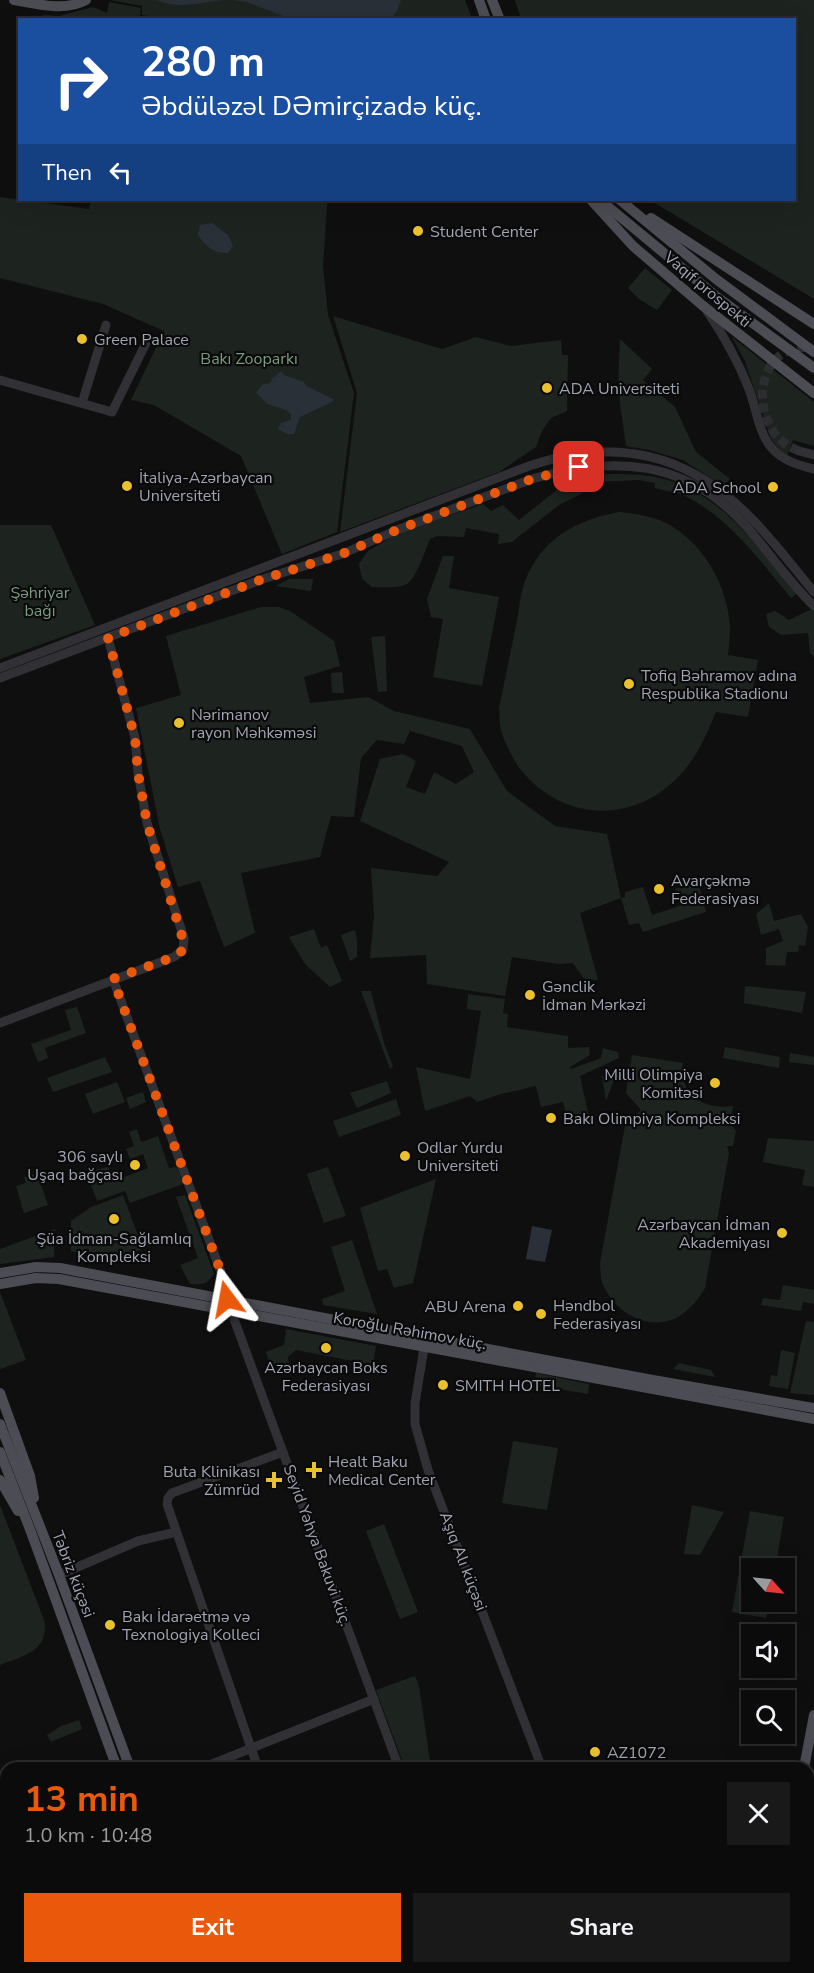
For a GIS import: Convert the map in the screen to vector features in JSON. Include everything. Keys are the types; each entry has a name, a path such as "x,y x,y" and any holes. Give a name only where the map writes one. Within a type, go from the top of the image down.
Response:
{"main road":[{"path":"14,0 66,7 82,2"},
{"path":"479,0 485,18"},
{"path":"492,0 499,18"},
{"name":"Vaqif prospekti","path":"592,201 633,246 814,393"},
{"name":"Vaqif prospekti","path":"601,201 717,297 814,368"},
{"name":"Vaqif prospekti","path":"622,201 717,279 814,352"},
{"name":"Vaqif prospekti","path":"623,201 814,324"},
{"name":"Koroğlu Rəhimov küç.","path":"0,1273 50,1267 814,1408"},
{"name":"Koroğlu Rəhimov küç.","path":"0,1284 49,1278 235,1317 424,1348 814,1419"},
{"path":"0,1393 30,1476 36,1530"},
{"path":"785,1403 814,1402"},
{"name":"Təbriz küçəsi","path":"0,1424 115,1762"},
{"name":"Təbriz küçəsi","path":"0,1452 59,1575 128,1762"},
{"path":"0,1480 36,1530"},
{"path":"805,1762 814,1715"}],"street":[{"path":"702,304 734,354 768,443 777,454 790,462 814,469"},
{"path":"82,403 106,325"},
{"path":"0,380 112,412 148,339"},
{"path":"603,451 603,465"},
{"path":"0,668 538,463 566,456 603,451 631,453 670,463 694,473 720,491 752,519 814,592"},
{"path":"799,451 814,455"},
{"path":"0,678 263,579 330,558 532,479 577,467 603,465 639,467 667,473 691,482 714,498 745,525 814,606"},
{"path":"325,545 330,558"},
{"path":"0,1023 174,957 183,950 184,938 147,823 138,773 135,738 108,638"},
{"path":"113,979 222,1275 227,1299"},
{"name":"Seyid Yəhya Bakuvi küç.","path":"235,1317 397,1762"},
{"name":"Aşıq Alı küçəsi","path":"424,1348 415,1403 415,1424 428,1470 540,1762"},
{"path":"256,1762 167,1504 172,1493 283,1452"},
{"path":"59,1575 138,1541 176,1532"},
{"path":"217,1762 374,1699"}],"green space":[{"path":"110,0 465,0 472,18 161,18 142,15 142,6"},
{"path":"515,0 814,0 814,299 652,201 796,201 796,18 521,18"},
{"path":"109,2 141,8 140,16 154,18 41,18 43,15 59,16 93,7 107,13"},
{"name":"Bakı Zooparkı","path":"0,197 89,209 91,201 329,201 323,266 328,315 354,393 337,532 282,554 241,456 154,405 131,400 164,331 103,304 0,278"},
{"path":"645,268 672,290 657,310 639,299 628,288"},
{"path":"333,316 442,349 476,337 511,346 561,340 562,355 568,355 567,411 551,418 542,431 536,447 499,472 340,532 357,393"},
{"path":"732,337 814,402 814,446 793,440 787,456 777,447 770,437 745,361"},
{"path":"620,339 652,369 643,380 675,407 696,452 730,479 723,486 683,460 626,446 618,388"},
{"path":"596,474 656,477 685,486 704,497 722,510 754,542 798,593 791,598 744,542 702,506 683,495 655,488 655,483 639,480 596,482"},
{"path":"579,482 583,493 559,505 512,542 498,544 499,534 466,528 464,537 437,536 430,539 413,578 405,585 372,587 362,579 359,564 368,551 402,531 483,504 491,511 503,505 519,520 558,489"},
{"name":"Tofiq Bəhramov adına Respublika Stadionu","path":"620,512 666,523 679,531 702,553 719,581 724,596 730,627 728,655 758,660 748,717 716,712 696,753 683,771 666,788 646,801 625,808 603,811 561,802 542,790 525,775 505,741 500,726 499,708 522,592 532,566 551,542 563,533 590,520"},
{"name":"Şəhriyar bağı","path":"0,525 51,525 95,625 0,659"},
{"path":"443,556 454,556 449,588 499,597 482,686 433,677 443,619 431,617 427,599"},
{"path":"289,579 313,579 311,591 276,586"},
{"path":"261,607 279,607 290,611 334,641 340,666 304,677 310,703 368,697 394,711 470,729 507,791 555,826 607,834 621,898 580,913 598,980 584,979 573,963 559,964 512,957 505,996 427,984 426,955 370,958 374,914 371,868 437,876 449,862 360,821 380,759 403,754 416,761 406,787 425,794 434,772 456,784 474,772 462,746 410,731 404,744 377,740 361,758 354,817 331,816 320,857 241,873 255,933 224,947 200,881 178,887 160,829 136,708 181,695 166,636"},
{"path":"812,609 814,611 814,657 810,653 808,633 781,635 769,627 766,614 775,611 789,620"},
{"path":"385,636 387,691 378,692 371,637"},
{"path":"342,672 344,693 332,693 331,673"},
{"path":"698,882 706,912 643,932 639,923 629,925 621,898 625,898 625,892 643,887 652,915 680,906 675,889"},
{"path":"769,903 774,921 801,914 808,927 805,946 799,945 798,952 787,952 785,966 766,965 766,948 783,941 779,929 761,935 756,914"},
{"path":"314,929 321,948 327,945 342,981 330,987 305,964 289,937"},
{"path":"355,930 357,957 350,961 341,935"},
{"path":"745,986 806,992 802,1013 744,1003"},
{"path":"361,991 371,991 384,1043 393,1066 390,1069"},
{"path":"468,994 505,999 503,1013 508,1014 507,1027 568,1036 568,1048 589,1047 590,1055 570,1067 571,1069 601,1058 603,1048 618,1052 619,1058 580,1076 589,1117 568,1122 563,1102 541,1107 536,1086 477,1102 470,1096 425,1111 416,1067 470,1079 481,1011 467,1009"},
{"path":"77,1007 86,1033 45,1048 48,1058 38,1062 31,1044 71,1030 65,1010"},
{"path":"725,1047 780,1057 779,1068 723,1058"},
{"path":"790,1053 814,1057 814,1065 789,1062"},
{"path":"632,1055 683,1063 685,1084 695,1098 712,1105 733,1106 730,1123 736,1131 733,1146 727,1146 729,1153 705,1288 685,1312 665,1322 642,1320 622,1310 607,1292 601,1277 600,1263 625,1126 641,1110 626,1093"},
{"path":"105,1057 112,1072 53,1092 47,1078"},
{"path":"617,1071 606,1101 602,1076"},
{"path":"387,1081 391,1093 357,1108 350,1093"},
{"path":"117,1082 125,1102 93,1114 85,1094"},
{"path":"143,1092 146,1102 130,1109 126,1098"},
{"path":"396,1099 401,1115 339,1137 333,1121"},
{"path":"137,1129 141,1142 158,1136 169,1168 177,1167 183,1184 130,1203 125,1191 97,1201 86,1172 108,1167 114,1181 148,1168 143,1154 130,1159 126,1149 134,1146 129,1132"},
{"path":"768,1138 814,1141 814,1187 802,1185 805,1170 763,1162"},
{"path":"328,1167 346,1216 324,1223 307,1174"},
{"path":"37,1173 48,1205 24,1213 16,1186 26,1183 24,1177"},
{"path":"436,1179 413,1283 394,1288 387,1269 378,1271 360,1208"},
{"path":"123,1195 143,1249 114,1261 71,1251 71,1221 91,1207"},
{"path":"185,1195 214,1274 207,1282 201,1284 190,1284 180,1265 198,1258 176,1197"},
{"path":"55,1229 54,1257 0,1264 0,1249"},
{"path":"352,1240 377,1314 323,1305 322,1299 345,1291 331,1247"},
{"path":"783,1285 814,1290 814,1304 803,1302 801,1311 761,1305 763,1298 780,1300"},
{"path":"0,1292 26,1360 0,1369"},
{"path":"806,1321 814,1322 814,1395 790,1393"},
{"name":"Azərbaycan Boks Federasiyası","path":"286,1329 376,1346 373,1365 296,1350 288,1357 289,1364 272,1370 266,1352 284,1345"},
{"path":"781,1350 795,1353 788,1389 769,1386 771,1375 777,1376"},
{"path":"679,1363 711,1370 715,1377 673,1369"},
{"path":"536,1373 589,1384 588,1394 535,1385"},
{"path":"513,1441 558,1448 547,1510 502,1503"},
{"path":"0,1505 44,1620 45,1630 43,1639 33,1651 0,1665"},
{"path":"692,1505 724,1512 700,1555 684,1554"},
{"path":"750,1511 784,1517 777,1558 742,1558"},
{"path":"384,1524 418,1612 400,1619 366,1531"},
{"path":"741,1562 741,1612 767,1612 766,1618 732,1612"},
{"path":"415,1676 419,1686 430,1762 403,1762 376,1690"},
{"path":"79,1720 82,1729 51,1742 47,1735 61,1726"}],"shaded area":[{"path":"157,0 223,0 181,5"},
{"path":"233,0 401,0 397,11 391,18 288,18 247,2"},
{"path":"212,223 228,235 233,246 228,253 210,248 198,235 200,225"},
{"path":"281,371 284,375 304,382 306,386 333,399 332,402 300,417 294,434 287,434 278,429 281,423 291,420 291,414 268,404 256,393 262,385 270,383"},
{"path":"532,1226 552,1230 545,1262 526,1259"}],"tunnel":[{"path":"799,451 785,443 772,429 765,414 764,382 770,367 780,356 794,349 812,348"}],"place":[{"name":"Student Center","path":"418,231"},
{"name":"Green Palace","path":"82,339"},
{"name":"ADA Universiteti","path":"547,388"},
{"name":"İtaliya-Azərbaycan Universiteti","path":"127,486"},
{"name":"ADA School","path":"773,487"},
{"name":"Tofiq Bəhramov adına Respublika Stadionu","path":"629,684"},
{"name":"Nərimanov rayon Məhkəməsi","path":"179,723"},
{"name":"Avarçəkmə Federasiyası","path":"659,889"},
{"name":"Gənclik İdman Mərkəzi","path":"530,995"},
{"name":"Milli Olimpiya Komitəsi","path":"715,1083"},
{"name":"Bakı Olimpiya Kompleksi","path":"551,1118"},
{"name":"Odlar Yurdu Universiteti","path":"405,1156"},
{"name":"306 saylı Uşaq bağçası","path":"135,1165"},
{"name":"Şüa İdman-Sağlamlıq Kompleksi","path":"114,1219"},
{"name":"Azərbaycan İdman Akademiyası","path":"782,1233"},
{"name":"ABU Arena","path":"518,1306"},
{"name":"Həndbol Federasiyası","path":"541,1314"},
{"name":"Azərbaycan Boks Federasiyası","path":"326,1348"},
{"name":"SMITH HOTEL","path":"443,1385"},
{"name":"Healt Baku Medical Center","path":"314,1470"},
{"name":"Buta Klinikası Zümrüd","path":"274,1480"},
{"name":"Bakı İdarəetmə və Texnologiya Kolleci","path":"110,1625"},
{"name":"AZ1072","path":"595,1752"}],"route":[{"path":"227,1299 222,1275 113,979 174,957 183,950 184,938 147,823 133,728 108,638 263,579 342,554 397,530 532,479 579,467"}]}
